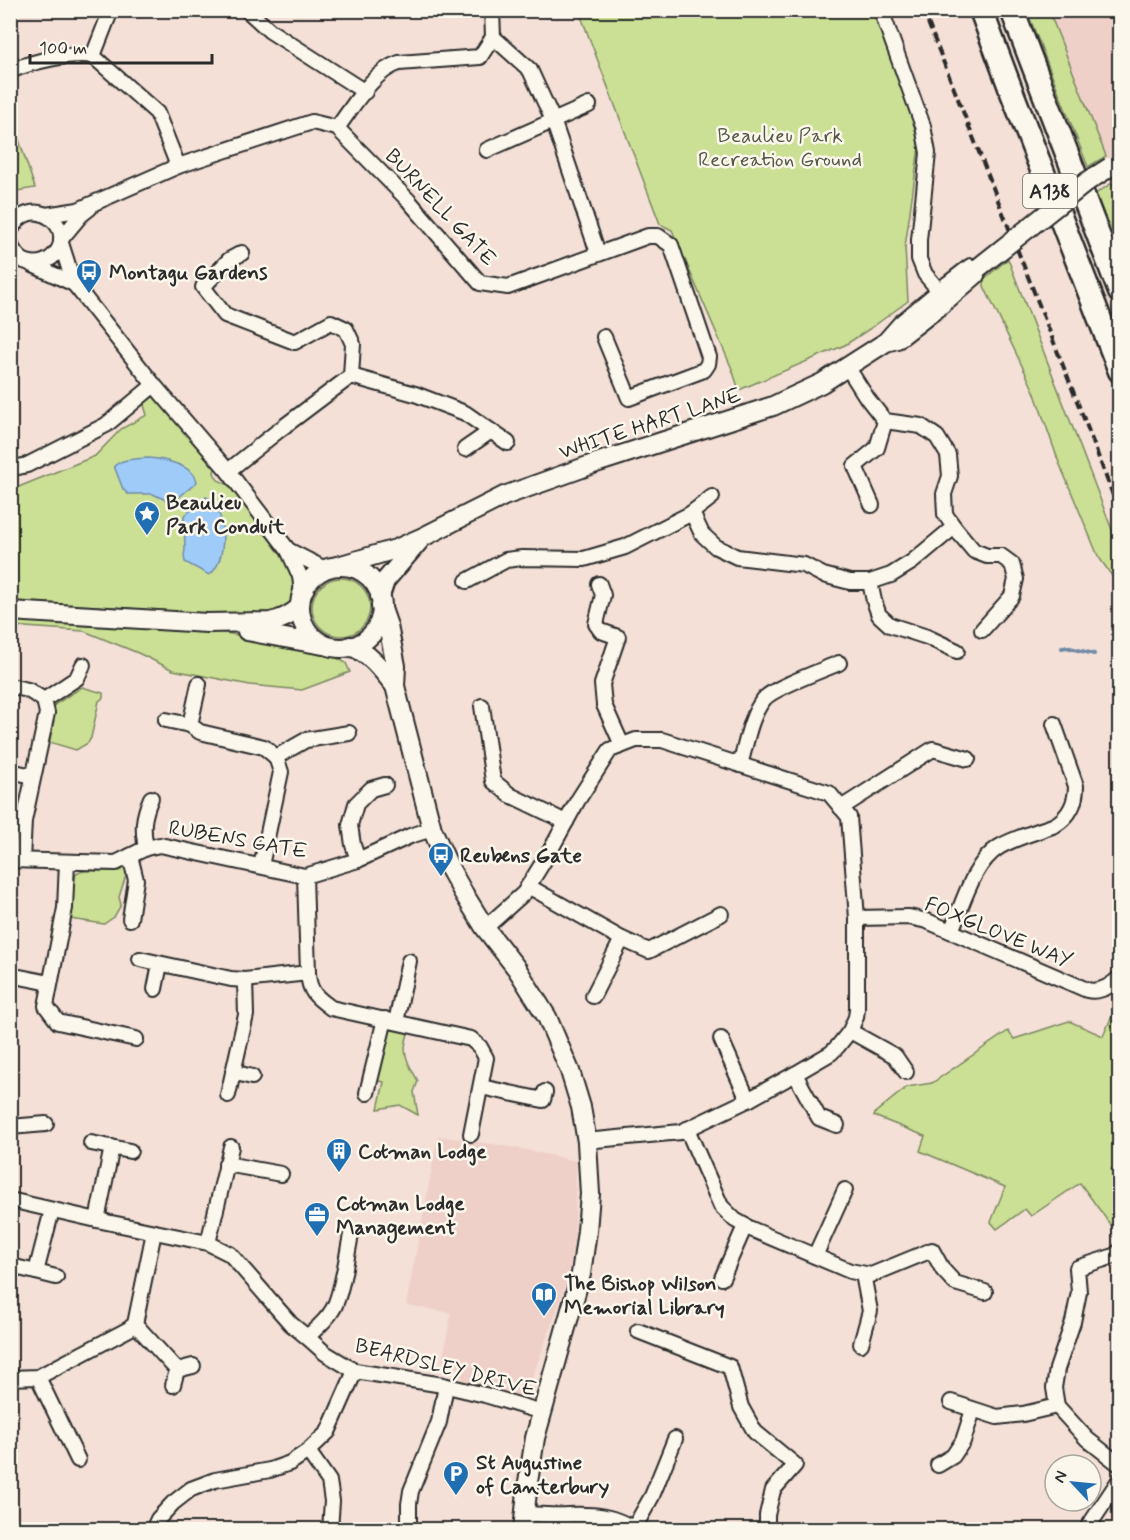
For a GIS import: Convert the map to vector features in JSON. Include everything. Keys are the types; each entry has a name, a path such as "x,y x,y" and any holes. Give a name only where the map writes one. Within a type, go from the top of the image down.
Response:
{"main road":[{"name":"A138","path":"981,10 1119,371"},
{"name":"A138","path":"1012,10 1119,292"}],"street":[{"path":"93,56 111,10"},
{"path":"247,10 270,31 365,92"},
{"path":"46,215 78,210 178,166 312,122 337,128 380,73 392,65 480,57 493,36 492,10"},
{"path":"881,10 923,126 928,153 919,259 925,274 941,293"},
{"path":"493,36 530,70 553,120 598,253"},
{"path":"10,70 72,55 93,56 157,113 178,166"},
{"path":"487,150 589,105"},
{"name":"BURNELL GATE","path":"337,128 409,201 480,283 508,287 648,236 657,236 670,245 709,357 704,370 629,398 604,337"},
{"name":"WHITE HART LANE","path":"886,342 897,339 937,308 975,275 978,268 1088,181 1115,164"},
{"path":"22,262 40,264 48,260 58,252 61,241 81,215 99,202"},
{"path":"10,232 14,224 25,214 34,212 46,215 58,226 74,284 154,385 228,471 288,550 300,576 303,621 318,641 328,645"},
{"path":"10,243 22,262 74,284"},
{"path":"228,471 351,376 353,345 346,329 331,322 295,342 225,315 203,287 229,260 242,253"},
{"name":"WHITE HART LANE","path":"332,567 396,549 504,496 599,462 773,406 848,368 886,342 901,325 971,268 978,268"},
{"path":"848,368 885,421 921,426 937,437 948,455 950,476 944,494 945,514 974,551 987,556 1001,556 1012,564 1016,579 1012,596 982,630"},
{"path":"351,376 415,394 465,413 507,443"},
{"path":"10,469 27,465 106,425 154,385"},
{"path":"872,505 855,466 877,448 885,421"},
{"path":"465,449 490,431"},
{"path":"467,581 506,560 584,559 625,547 690,514 712,497"},
{"path":"690,514 694,517 702,534 716,547 737,557 804,565 823,576 850,582 870,582 891,575 912,562 954,527"},
{"name":"WHITE HART LANE","path":"381,601 385,581 423,537"},
{"path":"288,550 332,567 353,568 366,574 375,585 388,626 396,666 395,686 432,829 450,869 485,928 517,969 547,1017 570,1071 581,1107 587,1142 590,1194 588,1231 581,1274 542,1412 530,1468 524,1522 579,1514 607,1516 635,1529 652,1496 675,1439"},
{"path":"10,611 207,623 270,622 292,614 312,578 332,567"},
{"path":"870,582 879,615 890,626 927,637 957,651"},
{"path":"599,584 603,596 596,624 601,632 618,637 602,684 604,705 622,745"},
{"path":"207,623 339,647 350,646 371,634 379,620 381,601"},
{"path":"350,646 371,657 395,686"},
{"path":"740,765 755,713 765,698 779,689 839,663"},
{"path":"44,700 77,678 83,665"},
{"path":"190,725 199,684"},
{"path":"10,686 27,690 44,700 47,713 16,860"},
{"path":"482,706 493,781 510,795 566,822"},
{"path":"166,720 190,725 200,732 264,747 276,757 281,772 261,866"},
{"path":"951,931 974,877 989,855 1008,843 1062,821 1073,806 1076,786 1054,724"},
{"path":"276,757 306,741 349,733"},
{"path":"485,928 524,893 610,750 636,740 662,740 829,793 849,817 856,918 857,1009 850,1031 838,1046 831,1053 748,1100 681,1132 587,1142"},
{"path":"841,808 933,749 968,759"},
{"path":"10,771 33,776"},
{"path":"358,860 350,825 356,804 371,789 385,785"},
{"name":"RUBENS GATE","path":"146,848 143,831 144,814 151,798"},
{"name":"RUBENS GATE","path":"16,860 116,863 146,848 160,845 305,876 358,860 410,836 432,829"},
{"path":"130,856 136,880 130,919"},
{"path":"68,862 65,908 46,1006 57,1022 136,1039"},
{"path":"305,876 309,985 317,999 331,1008 471,1039 480,1047 486,1058 471,1134"},
{"path":"528,886 622,939 649,951 721,914"},
{"name":"FOXGLOVE WAY","path":"856,918 909,917 927,921 1094,992 1106,988 1119,977"},
{"path":"593,996 622,939"},
{"path":"140,959 231,980 308,973"},
{"path":"367,1093 409,961"},
{"path":"155,989 160,964"},
{"path":"10,975 50,983"},
{"path":"228,1095 246,1015 245,980"},
{"path":"850,1031 895,1056 906,1072"},
{"path":"721,1039 748,1100"},
{"path":"233,1072 252,1077"},
{"path":"795,1074 819,1118 837,1125"},
{"path":"481,1087 543,1100 544,1092"},
{"path":"10,1127 46,1124"},
{"path":"687,1129 721,1206 735,1221 850,1272 863,1274 871,1275 932,1250 943,1270 955,1283 985,1292"},
{"path":"91,1143 130,1151"},
{"path":"208,1243 231,1147"},
{"path":"97,1220 112,1148"},
{"path":"226,1164 281,1174"},
{"path":"815,1256 845,1190"},
{"name":"BEARDSLEY DRIVE","path":"10,1200 208,1243 230,1254 291,1324 325,1353 355,1371 446,1386 542,1412"},
{"path":"36,1272 52,1210"},
{"path":"722,1278 745,1226"},
{"path":"10,1378 38,1377 135,1324 154,1232"},
{"path":"307,1337 334,1309 351,1235"},
{"path":"1119,1251 1113,1257 1077,1268 1079,1292 1073,1322 1056,1369 1054,1388 1057,1406 1087,1439 1119,1465"},
{"path":"15,1267 56,1277"},
{"path":"861,1344 870,1311 863,1274"},
{"path":"135,1324 177,1370"},
{"path":"638,1331 730,1367 741,1407 755,1432 795,1465 773,1490 767,1515 768,1530"},
{"path":"177,1370 193,1366"},
{"path":"173,1385 177,1370"},
{"path":"153,1530 158,1519 191,1489 215,1480 270,1470 290,1463 308,1451 328,1432 355,1371"},
{"path":"38,1377 78,1460"},
{"path":"409,1530 411,1491 440,1422 446,1386"},
{"path":"951,1402 997,1418 1057,1406"},
{"path":"938,1466 953,1456 963,1441 973,1410"},
{"path":"308,1451 329,1481 332,1501 330,1530"},
{"path":"1086,1530 1119,1479"}],"shaded area":[{"path":"1047,11 1119,11 1119,194 1106,156"},
{"path":"438,1136 518,1148 576,1161 575,1234 570,1268 527,1392 522,1397 464,1382 454,1364 442,1362 451,1313 406,1305"}],"green space":[{"name":"Beaulieu Park Recreation Ground","path":"579,11 873,11 913,117 919,147 905,247 908,301 845,345 739,390 672,230 660,224"},
{"path":"1027,11 1049,11 1106,156 1088,167"},
{"path":"10,113 35,188 10,192"},
{"path":"1112,183 1119,198 1119,261 1095,194"},
{"path":"1008,259 1119,548 1119,586 1098,556 1058,460 1034,391 984,286 984,279"},
{"path":"155,395 213,463 214,473 218,480 231,486 258,518 296,577 297,590 294,599 287,606 275,612 211,615 11,601 10,489 95,456 121,429 147,415 143,402"},
{"path":"341,578 357,583 365,591 370,607 365,623 357,631 341,636 325,631 317,623 312,607 317,591 325,583"},
{"path":"11,619 202,629 328,653 346,663 350,672 302,690 250,685 173,670 84,631 11,626"},
{"path":"82,687 103,693 88,743 76,750 46,741 51,707"},
{"path":"119,868 128,869 119,897 121,905 114,917 104,924 70,919 76,874"},
{"path":"1113,1014 1120,1023 1119,1162 1111,1169 1119,1179 1119,1228 1115,1231 1080,1183 1031,1216 1025,1209 997,1229 991,1222 1005,1187 920,1151 925,1136 874,1116 907,1087 932,1083 1008,1031 1014,1039 1069,1021 1103,1036"},
{"path":"385,1028 408,1033 405,1052 418,1081 414,1092 418,1115 400,1105 378,1109 384,1082 374,1080"}],"water":[{"path":"148,458 184,467 195,476 197,482 172,503 153,494 128,494 123,489 114,466 126,460"},
{"path":"206,497 218,512 223,535 220,559 209,575 185,562 184,556 184,516"}],"waterway":[{"path":"1062,648 1094,654"}],"railway":[{"path":"923,10 1120,514"}],"place":[{"name":"Montagu Gardens","path":"89,295"},
{"name":"Beaulieu Park Conduit","path":"147,537"},
{"name":"Reubens Gate","path":"441,878"},
{"name":"Cotman Lodge","path":"339,1174"},
{"name":"Cotman Lodge Management","path":"317,1238"},
{"name":"The Bishop Wilson Memorial Library","path":"544,1318"},
{"name":"St Augustine of Canterbury","path":"456,1497"}]}
